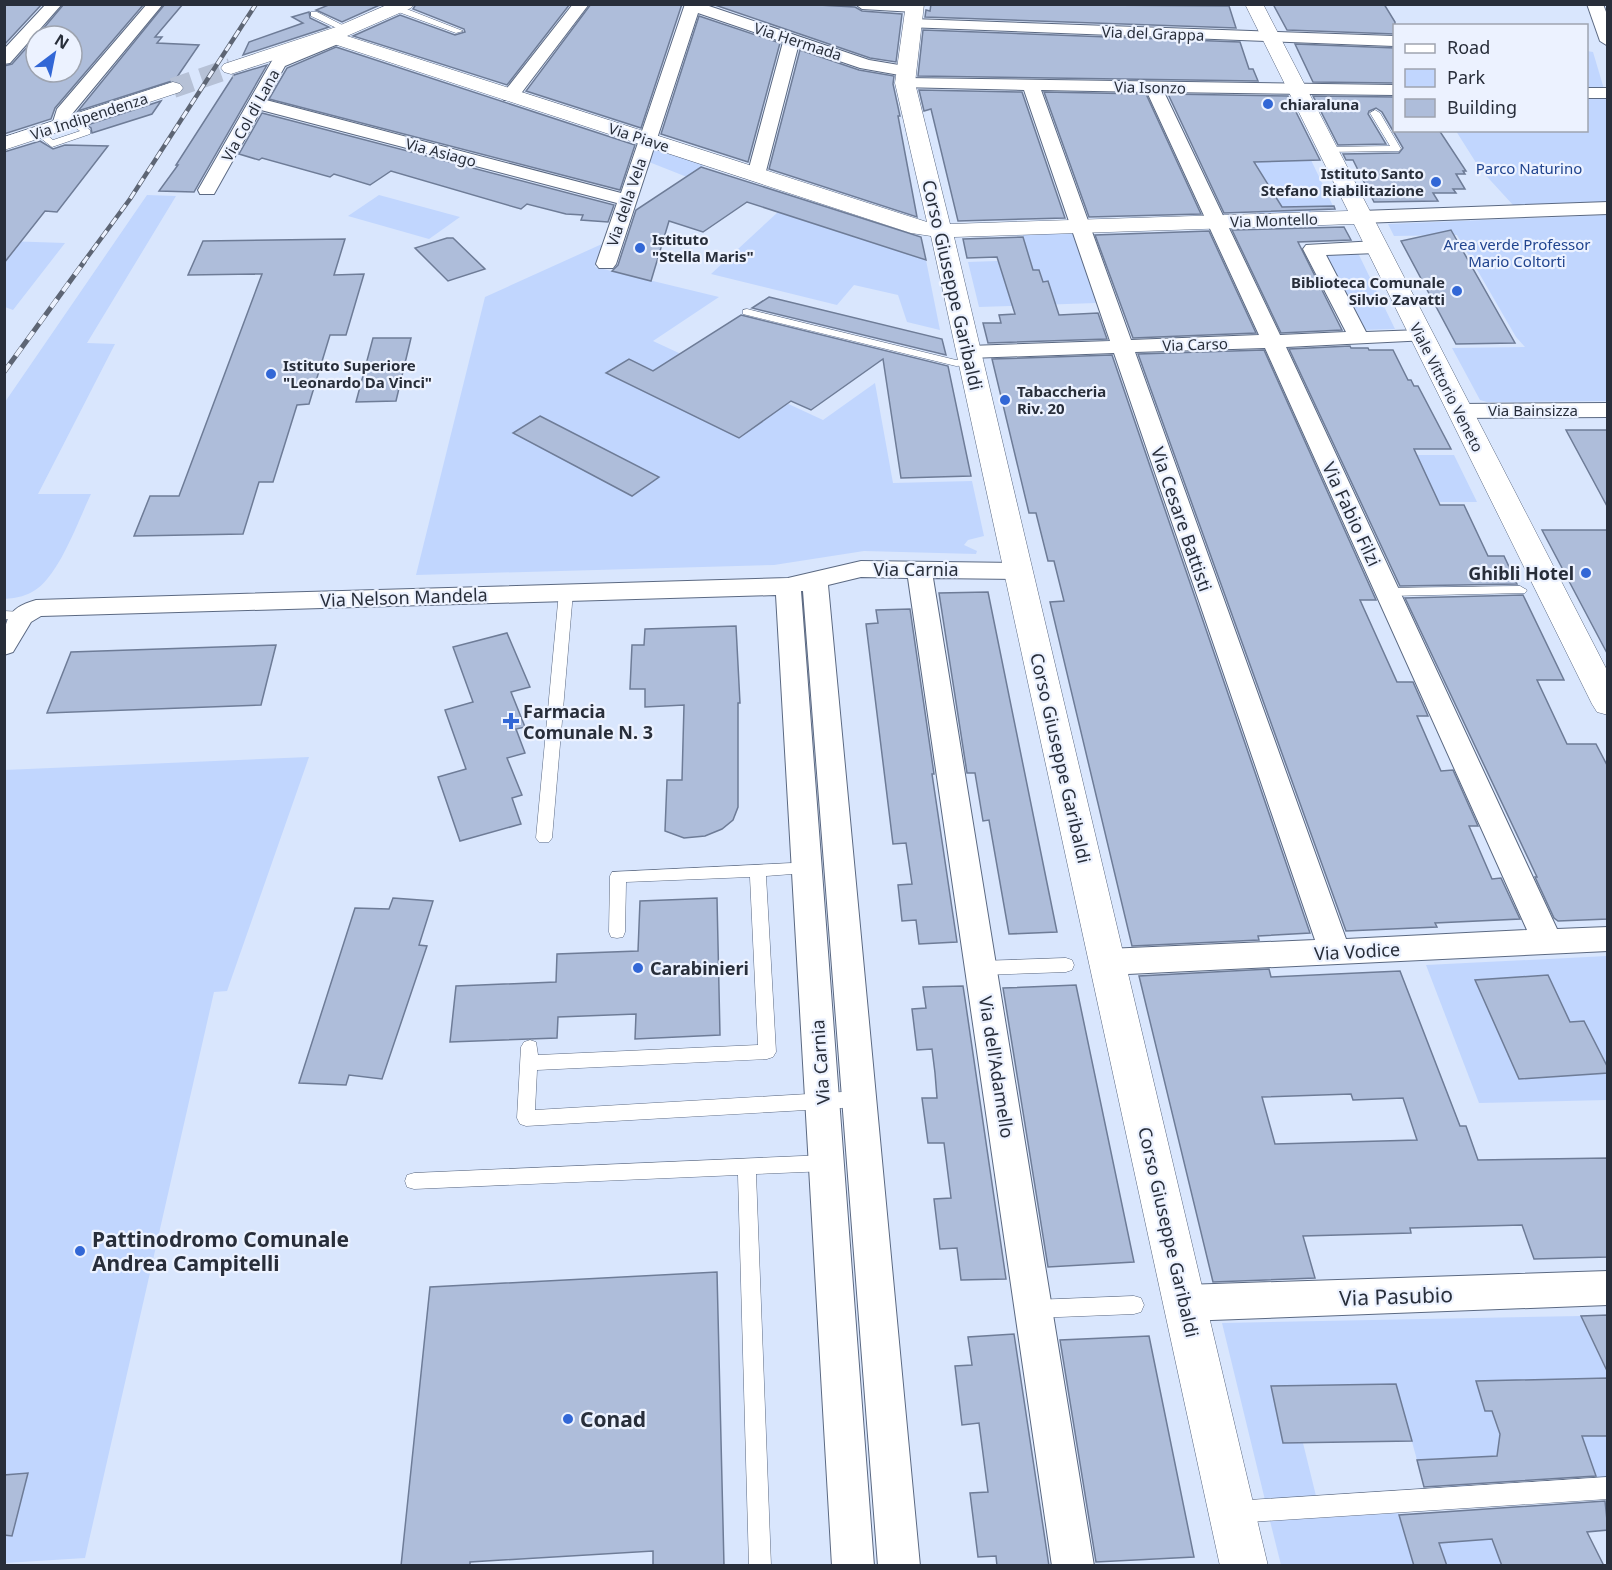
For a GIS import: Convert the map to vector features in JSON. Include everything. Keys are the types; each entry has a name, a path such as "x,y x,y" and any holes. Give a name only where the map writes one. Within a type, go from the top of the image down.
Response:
{"street":[{"path":"4,58 55,4"},
{"path":"67,123 63,113 156,4"},
{"path":"510,96 582,4"},
{"name":"Via del Grappa","path":"862,4 914,12 1270,36 1393,41"},
{"name":"Viale Vittorio Veneto","path":"1254,4 1608,704"},
{"path":"1594,4 1603,46"},
{"name":"Via Hermada","path":"692,5 905,77"},
{"name":"Via della Vela","path":"606,264 692,5"},
{"path":"231,68 337,34 400,6"},
{"name":"Corso Giuseppe Garibaldi","path":"914,12 905,77 1244,1566"},
{"name":"Via Piave","path":"337,34 510,96 912,226 941,231"},
{"name":"Via Col di Lana","path":"207,190 282,60 337,34"},
{"path":"752,174 757,171 792,39"},
{"name":"Via Isonzo","path":"905,77 1031,85 1393,90"},
{"name":"Via Cesare Battisti","path":"1031,85 1335,952"},
{"name":"Via Fabio Filzi","path":"1153,87 1273,341 1548,942"},
{"name":"Via Indipendenza","path":"4,144 173,88"},
{"path":"1588,93 1608,93"},
{"name":"Via Asiago","path":"256,103 627,200"},
{"name":"Via Montello","path":"941,231 1608,208"},
{"path":"1359,338 1313,249 1376,247"},
{"name":"Via Carso","path":"970,357 1121,347 1421,336"},
{"name":"Via Bainsizza","path":"1459,411 1608,410"},
{"name":"Via Carnia","path":"899,1566 840,867 813,727 802,583 832,574 861,569 1018,571"},
{"name":"Via dell'Adamello","path":"919,569 1073,1566"},
{"name":"Via Nelson Mandela","path":"13,616 36,608 802,583"},
{"path":"4,646 13,616"},
{"name":"Via Carnia","path":"813,727 807,868 853,1566"},
{"name":"Via Vodice","path":"1107,962 1608,939"},
{"name":"Via Pasubio","path":"1185,1303 1608,1288"}],"lane":[{"path":"400,6 459,31"},
{"path":"314,14 337,34"},
{"path":"1327,150 1396,149 1375,113"},
{"path":"747,312 956,363 970,357"},
{"path":"1388,592 1520,590"},
{"path":"544,838 567,592"},
{"path":"617,932 618,876 840,867"},
{"path":"758,870 767,1052 530,1055 526,1118 859,1099"},
{"path":"982,968 1066,965"},
{"path":"414,1181 747,1166 828,1178 867,1191"},
{"path":"747,1166 760,1566"},
{"path":"1034,1309 1134,1305"},
{"path":"846,1451 889,1449"},
{"path":"1232,1512 1608,1488"}],"green space":[{"path":"1588,51 1593,52 1604,89 1588,89"},
{"name":"Parco Naturino","path":"1588,97 1607,98 1607,202 1513,205 1480,169 1457,132 1588,132"},
{"path":"653,150 704,165 687,177 649,162"},
{"path":"1311,160 1333,206 1309,206 1311,212 1258,214 1269,187 1255,161"},
{"path":"147,195 176,196 87,343 115,344 38,494 91,494 59,562 50,575 32,592 5,599 5,402"},
{"path":"379,195 460,217 429,239 348,216"},
{"path":"778,212 926,260 940,330 907,322 898,295 854,285 837,305 711,274"},
{"name":"Area verde Professor Mario Coltorti","path":"1607,215 1607,401 1487,402 1480,400 1452,348 1525,347 1516,337 1457,235 1394,236 1388,224"},
{"path":"1074,233 1096,303 979,307 968,262 1029,260 1023,235"},
{"path":"5,241 65,243 13,310 5,307 5,256 10,256 20,243"},
{"path":"602,244 595,267 719,297 653,341 823,420 875,383 893,483 972,481 984,536 968,540 964,545 977,551 976,554 864,551 774,565 416,575 485,297","holes":["629,359 760,422 760,423 739,437 607,373","540,416 658,477 658,478 632,496 513,433"]},
{"path":"1357,251 1395,329 1360,330 1321,252"},
{"path":"1380,455 1454,455 1477,502 1360,502 1344,468 1371,468"},
{"path":"309,757 227,991 214,992 85,1558 5,1563 4,770"},
{"path":"1607,956 1607,1100 1479,1103 1426,965"},
{"path":"1581,1316 1607,1373 1607,1429 1588,1379 1476,1381 1485,1411 1492,1411 1506,1455 1464,1458 1472,1487 1450,1488 1442,1458 1417,1460 1396,1384 1271,1386 1283,1443 1303,1443 1316,1496 1265,1500 1222,1323"},
{"path":"1582,1436 1607,1436 1607,1478 1597,1479"},
{"path":"1399,1513 1414,1565 1281,1565 1270,1521"},
{"path":"1492,1539 1502,1565 1447,1565 1439,1543"}],"building":[{"path":"4,4 42,4 4,45"},
{"path":"64,4 144,4 84,74 84,24 47,24"},
{"path":"165,4 183,4 155,37 162,37 157,43 199,45 175,80 78,111"},
{"path":"331,4 382,4 342,22 316,10"},
{"path":"416,4 570,4 507,85 353,36 400,15 455,35 465,32 464,29 413,9"},
{"path":"591,4 682,4 641,128 526,91"},
{"path":"712,4 800,4 855,7 862,11 902,14 896,62 870,58"},
{"path":"931,4 1229,6 1236,28 925,17 926,10 930,11"},
{"path":"1273,4 1384,4 1395,22 1393,34 1287,30"},
{"path":"309,12 310,18 329,27 243,55 249,42 303,23 292,17"},
{"path":"699,16 780,43 748,162 661,134"},
{"path":"923,30 1240,42 1249,69 1253,69 1258,81 918,76"},
{"path":"1295,44 1393,48 1393,83 1313,82"},
{"path":"336,47 635,145 620,190 269,99 287,68"},
{"path":"24,50 24,84 76,84 55,108 51,119 4,134 4,66 12,64"},
{"path":"800,50 859,70 894,76 893,84 900,116 898,116 917,217 769,169"},
{"path":"267,65 194,192 159,191 178,165 176,165 234,75"},
{"path":"919,90 1022,92 1065,218 958,221 931,109 924,111"},
{"path":"1044,92 1146,94 1201,214 1089,217"},
{"path":"1168,94 1288,96 1320,160 1254,162 1282,207 1334,206 1335,209 1224,213"},
{"path":"1313,96 1393,97 1393,131 1382,112 1376,108 1368,114 1386,144 1338,145"},
{"path":"161,101 152,114 92,133 91,128 87,125"},
{"path":"262,113 614,205 608,222 581,220 583,215 566,214 527,204 521,209 391,171 370,185 334,174 330,177 239,154"},
{"path":"1394,132 1440,132 1466,171 1463,171 1465,174 1456,174 1465,189 1453,189 1456,193 1433,193 1438,201 1374,202 1353,160 1346,160 1343,154 1399,153 1403,148"},
{"path":"40,141 53,149 65,145 108,146 57,212 45,211 4,263 4,152"},
{"name":"Istituto \"Stella Maris\"","path":"701,167 921,237 926,260 747,202 703,232 669,221 651,281 612,271 618,265 636,210"},
{"path":"1344,227 1351,240 1298,242 1342,330 1281,333 1232,230"},
{"name":"Biblioteca Comunale Silvio Zavatti","path":"1451,230 1515,343 1456,344 1401,241"},
{"path":"1209,231 1256,333 1133,338 1095,235"},
{"path":"1023,237 1033,270 1039,270 1043,282 1048,281 1059,315 1098,313 1107,339 988,343 983,323 1001,323 999,315 1015,314 997,257 967,258 963,239"},
{"path":"453,238 485,269 448,281 415,248"},
{"name":"Istituto Superiore \"Leonardo Da Vinci\"","path":"345,239 334,275 364,274 346,335 330,335 309,404 297,405 273,482 259,482 243,534 134,536 150,496 179,496 262,274 188,275 203,241"},
{"path":"769,297 942,339 946,355 752,308"},
{"path":"741,315 948,366 971,476 901,478 883,359 811,410 791,401 739,438 606,373 629,359 653,371"},
{"path":"373,338 411,338 396,401 356,402"},
{"path":"1350,346 1369,350 1393,350 1408,380 1411,380 1414,386 1418,386 1451,449 1414,449 1440,505 1464,505 1488,556 1504,556 1517,584 1400,586 1289,349"},
{"path":"1264,350 1376,600 1360,600 1397,682 1413,682 1428,716 1417,716 1441,771 1453,770 1478,826 1469,826 1492,879 1501,878 1520,919 1435,923 1437,927 1346,931 1138,354"},
{"path":"1112,355 1310,933 1258,936 1259,940 1132,946 1050,602 1064,601 1054,561 1048,561 1036,513 1029,513 992,359"},
{"path":"540,416 659,477 632,496 513,433"},
{"path":"1566,430 1608,430 1608,508"},
{"name":"Ghibli Hotel","path":"1542,530 1608,530 1608,655"},
{"path":"988,592 1057,932 1009,934 989,820 983,821 975,773 967,773 939,593"},
{"path":"1523,595 1564,680 1537,680 1567,744 1596,744 1608,767 1608,919 1558,921 1554,918 1535,877 1537,877 1405,598"},
{"path":"910,609 957,942 919,944 916,920 902,921 898,885 912,884 906,843 893,844 866,624 878,623 876,610"},
{"path":"736,626 740,703 738,703 738,807 733,820 722,829 705,836 684,838 665,831 667,780 682,780 684,705 645,707 645,689 630,689 632,645 644,645 645,629"},
{"path":"507,633 530,687 511,692 525,727 516,729 525,753 507,758 522,795 512,798 521,824 460,841 438,777 466,769 445,710 473,702 453,647"},
{"path":"276,645 261,705 47,713 71,652"},
{"path":"393,898 433,901 419,945 427,946 382,1079 349,1075 346,1085 299,1083 355,908 389,909"},
{"name":"Carabinieri","path":"717,898 720,1035 635,1039 636,1014 558,1017 557,1038 450,1042 456,986 556,982 557,954 638,951 640,901"},
{"path":"1269,969 1271,977 1400,971 1460,1126 1466,1126 1478,1160 1608,1158 1608,1257 1534,1259 1522,1225 1410,1228 1411,1233 1303,1236 1315,1278 1213,1282 1139,976","holes":["1351,1094 1353,1100 1403,1098 1417,1140 1275,1144 1262,1097"]},
{"path":"1548,975 1570,1022 1584,1021 1608,1068 1608,1073 1519,1079 1475,980"},
{"path":"1076,985 1134,1262 1048,1267 1003,988"},
{"path":"963,986 1006,1279 961,1280 957,1248 940,1249 934,1199 951,1198 944,1143 928,1143 922,1098 937,1098 932,1049 917,1050 912,1009 926,1008 923,987"},
{"name":"Conad","path":"717,1272 724,1566 653,1566 653,1551 470,1562 470,1566 401,1566 430,1287"},
{"path":"1608,1315 1608,1373 1581,1316"},
{"path":"1014,1334 1049,1566 997,1566 996,1556 978,1557 970,1493 988,1492 979,1423 962,1425 955,1366 972,1365 968,1337"},
{"path":"1149,1336 1194,1557 1096,1562 1060,1340"},
{"path":"1608,1378 1608,1436 1582,1436 1596,1476 1424,1487 1417,1460 1497,1456 1500,1434 1492,1411 1485,1411 1476,1381"},
{"path":"1396,1384 1412,1441 1283,1443 1271,1386"},
{"path":"28,1473 12,1536 4,1535 4,1475"},
{"path":"1605,1501 1608,1530 1587,1532 1604,1566 1502,1566 1492,1539 1439,1543 1447,1566 1414,1566 1399,1515"}],"tunnel":[{"path":"173,88 231,68"}],"railway":[{"path":"83,263 130,199 256,4"},
{"path":"4,372 84,262"}],"place":[{"name":"chiaraluna","path":"1268,104"},
{"name":"Istituto Santo Stefano Riabilitazione","path":"1436,182"},
{"name":"Istituto \"Stella Maris\"","path":"640,248"},
{"name":"Biblioteca Comunale Silvio Zavatti","path":"1457,291"},
{"name":"Istituto Superiore \"Leonardo Da Vinci\"","path":"271,374"},
{"name":"Tabaccheria Riv. 20","path":"1005,400"},
{"name":"Ghibli Hotel","path":"1586,573"},
{"name":"Farmacia Comunale N. 3","path":"511,721"},
{"name":"Carabinieri","path":"638,968"},
{"name":"Pattinodromo Comunale Andrea Campitelli","path":"80,1251"},
{"name":"Conad","path":"568,1419"}]}
